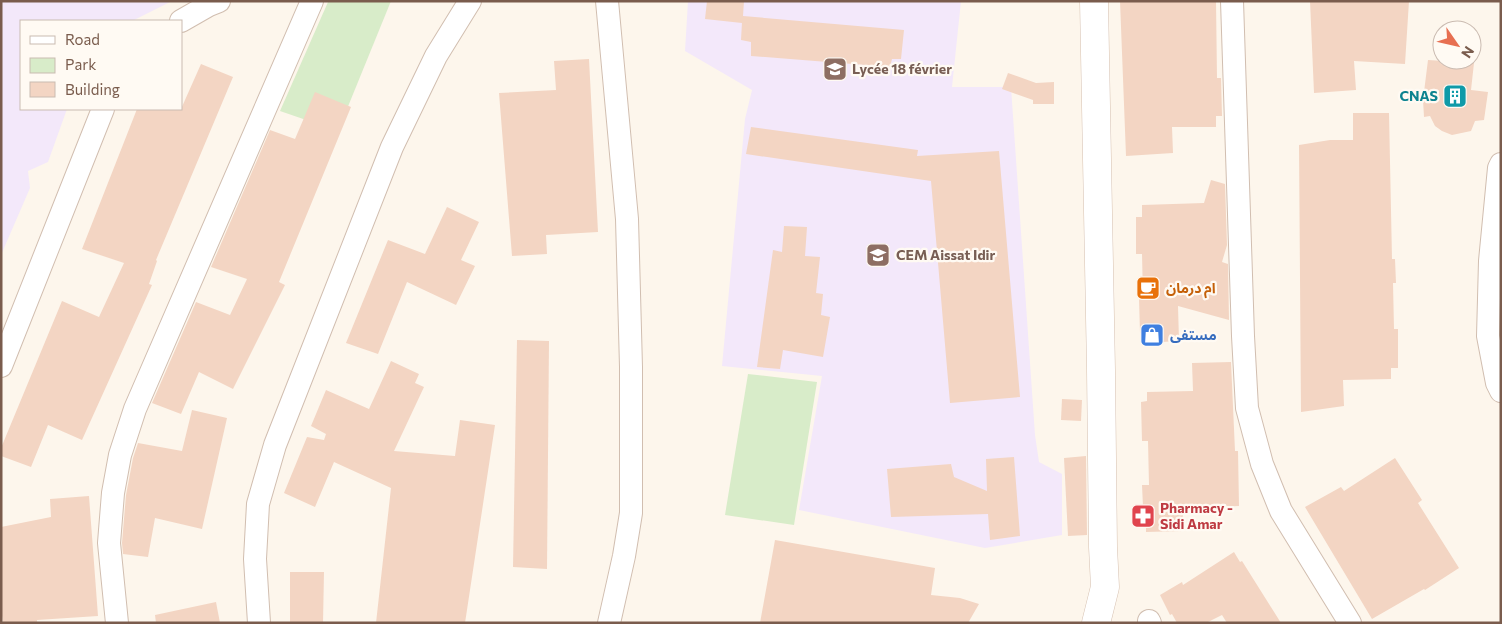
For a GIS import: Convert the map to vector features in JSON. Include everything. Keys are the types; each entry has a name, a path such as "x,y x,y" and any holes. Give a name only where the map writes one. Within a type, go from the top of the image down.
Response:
{"street":[{"path":"182,20 219,1"},
{"path":"117,623 109,543 113,493 120,455 135,409 312,1"},
{"path":"259,623 255,559 258,504 275,446 392,147 436,56 470,1"},
{"path":"607,1 627,220 631,367 631,513 624,556 609,623"},
{"path":"1094,1 1105,587 1096,623"},
{"path":"1232,1 1247,408 1262,464 1281,511 1350,623"},
{"path":"1,366 103,110"},
{"path":"1501,164 1490,261 1488,336 1497,383 1501,390"}],"shaded area":[{"path":"1,1 172,1 134,20 20,20 20,110 67,110 48,162 28,171 30,188 1,255"},
{"name":"CEM Aissat Idir","path":"688,1 961,1 952,87 1011,87 1035,435 1039,462 1062,474 1062,535 985,548 799,510 822,376 722,366 745,119 752,90 685,51"}],"green space":[{"path":"391,1 338,131 280,111 328,2"},
{"path":"748,374 817,382 794,525 725,515"}],"building":[{"path":"707,1 744,1 743,16 904,30 901,59 892,59 890,67 751,56 751,42 741,40 742,23 705,19"},
{"path":"1120,1 1216,1 1217,78 1221,78 1222,116 1216,116 1216,127 1172,127 1173,153 1126,156"},
{"path":"1310,1 1409,1 1405,64 1354,61 1356,90 1314,93"},
{"path":"589,59 598,232 546,235 547,254 512,256 499,93 556,90 554,61"},
{"name":"CNAS","path":"1428,60 1432,60 1432,70 1473,70 1471,90 1488,92 1484,120 1475,121 1471,131 1452,135 1435,126 1430,116 1424,117 1423,100"},
{"path":"201,64 233,77 156,260 149,284 152,285 82,440 48,425 31,467 1,456 1,448 62,301 99,317 124,263 82,249 137,110 182,110"},
{"path":"1008,73 1036,83 1054,82 1054,104 1033,104 1033,100 1002,89"},
{"path":"315,92 351,107 279,282 285,285 233,389 199,372 181,414 152,403 196,302 230,315 247,279 211,267 270,130 295,139"},
{"path":"1353,113 1389,113 1392,259 1395,259 1396,283 1393,283 1394,329 1398,329 1398,368 1391,368 1391,379 1343,380 1344,406 1301,412 1299,145 1330,140 1353,140"},
{"path":"751,127 918,150 917,156 999,151 1020,397 950,403 931,181 746,154"},
{"path":"1211,180 1225,184 1227,245 1222,262 1228,264 1229,320 1178,306 1179,341 1145,343 1144,333 1140,333 1139,298 1143,298 1142,254 1136,254 1136,217 1142,217 1142,205 1204,203"},
{"path":"447,207 479,222 461,260 475,266 456,305 407,282 378,354 346,343 388,240 425,254"},
{"path":"784,226 807,227 805,256 820,257 816,293 823,294 821,315 830,317 823,357 783,350 780,369 757,367 773,250 782,252"},
{"path":"517,340 549,341 547,569 513,567"},
{"path":"391,361 419,374 415,383 424,387 394,451 455,456 460,420 495,425 465,623 376,623 391,488 334,462 315,507 284,493 307,437 324,440 326,434 311,426 326,390 369,409"},
{"path":"1231,362 1235,451 1238,451 1239,506 1183,508 1183,531 1146,532 1146,525 1141,525 1141,507 1143,507 1142,485 1149,485 1148,441 1142,441 1141,402 1147,401 1147,392 1193,391 1192,363"},
{"path":"1062,399 1082,400 1081,421 1061,420"},
{"path":"192,410 227,418 202,529 155,518 148,557 123,554 122,543 126,495 138,443 182,451"},
{"path":"1086,456 1087,535 1068,536 1064,458"},
{"path":"1014,457 1020,536 990,540 988,514 891,517 887,469 951,464 954,477 987,491 986,459"},
{"path":"1395,458 1422,500 1418,503 1459,568 1425,590 1372,619 1305,507 1341,487 1344,491"},
{"path":"89,496 98,616 37,620 37,623 3,623 1,608 1,527 51,517 50,499"},
{"path":"775,540 935,568 931,595 960,598 979,604 968,623 760,623"},
{"path":"1234,552 1240,562 1242,561 1281,623 1227,623 1222,615 1206,623 1177,623 1172,614 1170,615 1160,595 1182,582 1183,585"},
{"path":"290,572 324,572 323,623 290,623"},
{"path":"216,602 220,623 156,623 155,615"}],"place":[{"name":"Lycée 18 février","path":"835,69"},
{"name":"CNAS","path":"1455,96"},
{"name":"CEM Aissat Idir","path":"878,255"},
{"name":"ام درمان","path":"1148,288"},
{"name":"مستفى","path":"1152,335"},
{"name":"Pharmacy - Sidi Amar","path":"1143,516"}]}
